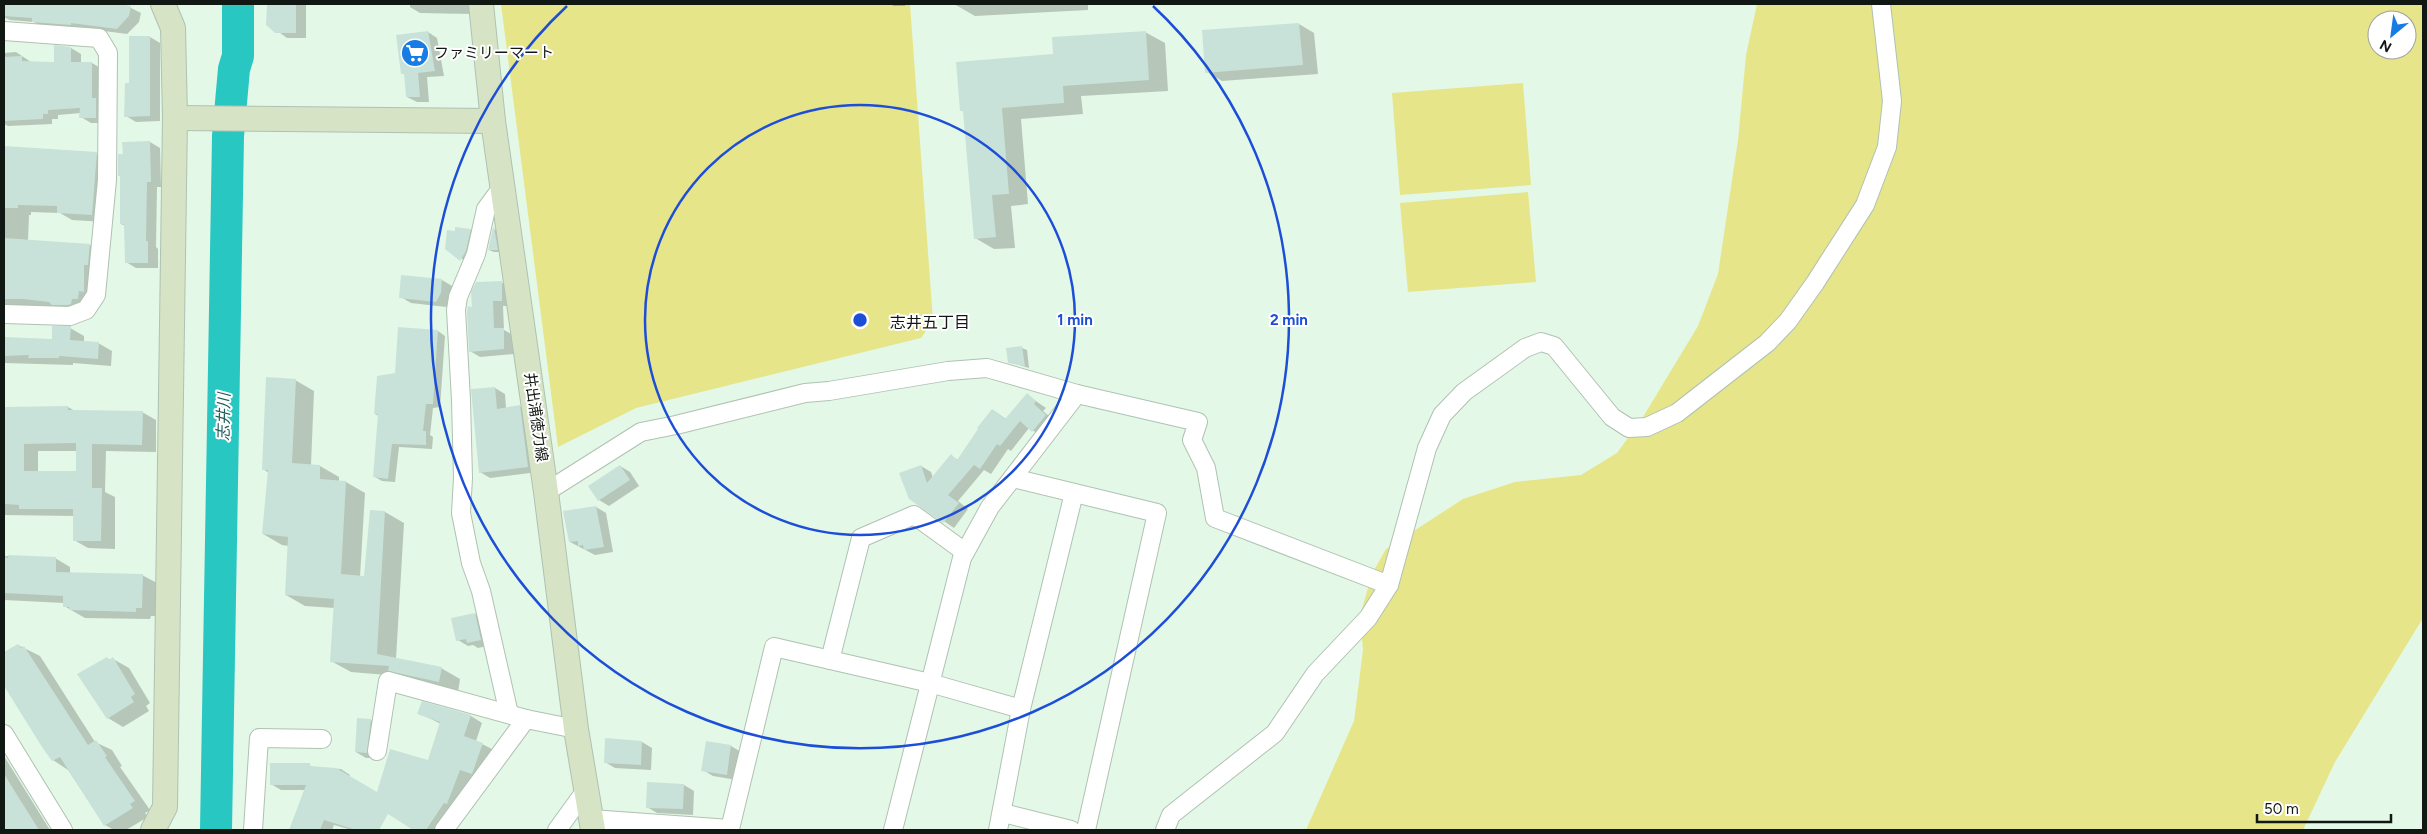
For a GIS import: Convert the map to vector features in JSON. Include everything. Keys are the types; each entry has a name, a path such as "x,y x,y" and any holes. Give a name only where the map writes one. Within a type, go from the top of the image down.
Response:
{"street":[{"path":"153,830 165,807 175,118 173,28 163,4"},
{"name":"井出浦徳力線","path":"481,4 493,120 546,492 576,729 592,824"},
{"path":"1165,830 1171,815 1275,733 1315,674 1368,618 1390,585 1427,448 1442,415 1464,392 1525,348 1541,342 1554,346 1612,417 1629,428 1647,427 1677,412 1767,343 1788,321 1865,205 1887,148 1892,101 1881,4"},
{"path":"4,31 99,38 108,53 107,180 96,295 86,310 70,316 4,314"},
{"path":"175,118 493,120"},
{"path":"444,830 518,716 482,591 471,563 461,513 463,478 456,310 458,297 476,254 486,209 503,186"},
{"path":"546,492 641,432 805,392 829,391 948,371 987,368 1077,394 1198,422 1192,440 1206,468 1215,518 1390,585"},
{"path":"893,830 965,552 990,507 1077,394"},
{"path":"1013,478 1157,513 1086,830"},
{"path":"1071,830 1001,822 1021,709 1074,493"},
{"path":"830,660 861,538 914,515 965,552"},
{"path":"592,824 730,829 774,647 930,683 1021,709"},
{"path":"377,751 388,681 518,716 576,729"},
{"path":"4,734 63,830"},
{"path":"253,830 259,738 322,739"},
{"path":"557,830 586,790"}],"shaded area":[{"path":"501,4 910,4 933,321 921,338 636,408 558,447"},
{"path":"1757,4 2423,4 2423,618 2335,762 2303,830 1306,830 1354,721 1363,650 1360,616 1372,574 1386,549 1463,499 1515,482 1581,475 1617,453 1643,417 1698,326 1718,274 1738,140 1746,55"},
{"path":"1523,83 1531,185 1400,195 1392,93"},
{"path":"1528,192 1536,282 1408,292 1400,203"}],"building":[{"path":"4,4 120,4 131,6 129,16 117,29 71,23 71,25 32,22 32,18 4,16"},
{"path":"267,4 296,4 296,33 275,33 266,25"},
{"path":"1299,23 1303,65 1205,73 1202,30"},
{"name":"ファミリーマート","path":"428,31 435,71 418,73 420,97 406,97 404,73 401,74 396,35"},
{"path":"1146,31 1149,80 1063,86 1064,103 1002,108 1009,194 992,195 996,237 974,239 963,111 960,111 956,62 1053,54 1052,37"},
{"path":"129,36 150,36 150,116 124,117 125,83 129,83"},
{"path":"54,45 71,47 71,62 92,62 92,98 96,98 96,118 79,118 80,108 48,110 48,114 43,114 43,119 4,121 4,57 22,56 22,61 54,62"},
{"path":"150,141 151,182 147,182 146,241 148,241 148,263 125,263 124,224 120,224 118,154 123,154 122,142"},
{"path":"4,146 97,152 92,215 57,213 57,206 18,205 18,208 4,208"},
{"path":"455,227 471,229 466,251 460,261 445,249 447,230 455,231"},
{"path":"493,228 498,250 488,250"},
{"path":"4,238 90,244 88,265 84,265 84,292 79,291 78,299 72,299 71,304 68,305 52,305 49,302 23,299 4,299"},
{"path":"401,275 442,279 441,293 436,302 399,298"},
{"path":"502,281 502,301 493,301 494,328 504,328 504,349 469,352 467,312 468,306 472,307 471,292 476,282"},
{"path":"52,326 71,326 70,340 99,342 98,359 59,356 59,358 28,358 29,355 4,356 4,337 52,339"},
{"path":"398,327 438,330 433,404 426,404 423,431 426,431 426,445 392,444 388,479 373,477 378,414 374,414 377,376 395,373"},
{"path":"1022,346 1025,366 1008,363 1006,348"},
{"path":"266,377 296,379 292,463 320,465 320,479 346,481 341,574 364,576 370,510 385,511 377,654 442,667 439,682 388,671 389,666 330,662 334,599 285,595 288,537 262,534 268,470 262,470"},
{"path":"495,387 497,409 520,405 528,467 479,473 471,389"},
{"path":"1027,393 1036,401 1034,404 1046,415 1032,432 1020,421 1000,446 997,444 980,469 974,465 948,495 959,503 943,523 909,499 899,473 921,465 927,483 951,454 957,460 977,428 992,409 1005,419"},
{"path":"68,406 68,410 143,411 142,445 92,444 92,488 102,488 101,541 73,541 73,509 19,509 19,505 4,504 4,407","holes":["76,443 76,471 24,471 24,444"]},
{"path":"620,465 630,480 598,501 588,486"},
{"path":"596,506 604,547 584,550 583,545 578,546 578,541 569,542 563,511"},
{"path":"8,555 56,557 56,572 143,574 142,608 136,608 136,612 69,610 69,607 63,607 63,596 4,593 4,557 8,558"},
{"path":"475,613 481,640 467,643 466,639 456,641 451,618"},
{"path":"18,644 21,648 24,646 88,745 96,740 107,756 105,757 135,801 130,804 133,808 104,826 60,757 52,761 42,747 4,686 4,652"},
{"path":"107,657 109,660 113,657 135,694 131,697 134,702 107,719 77,674"},
{"path":"422,701 471,715 464,736 483,743 472,774 460,770 447,804 444,803 426,830 413,830 388,814 379,830 356,830 324,820 320,830 289,830 306,785 270,785 270,763 310,763 310,766 336,768 377,792 390,749 428,760 440,722 417,714"},
{"path":"357,718 371,719 367,753 355,752"},
{"path":"605,738 642,741 641,765 604,763"},
{"path":"706,741 731,745 727,775 701,771"},
{"path":"4,774 39,830 4,830"},
{"path":"647,782 684,784 683,809 646,808"}],"waterway":[{"name":"志井川","path":"216,830 228,136 234,69 238,56 238,4"}],"place":[{"name":"ファミリーマート","path":"415,53"}],"district":[{"name":"志井五丁目","path":"930,322"}]}
